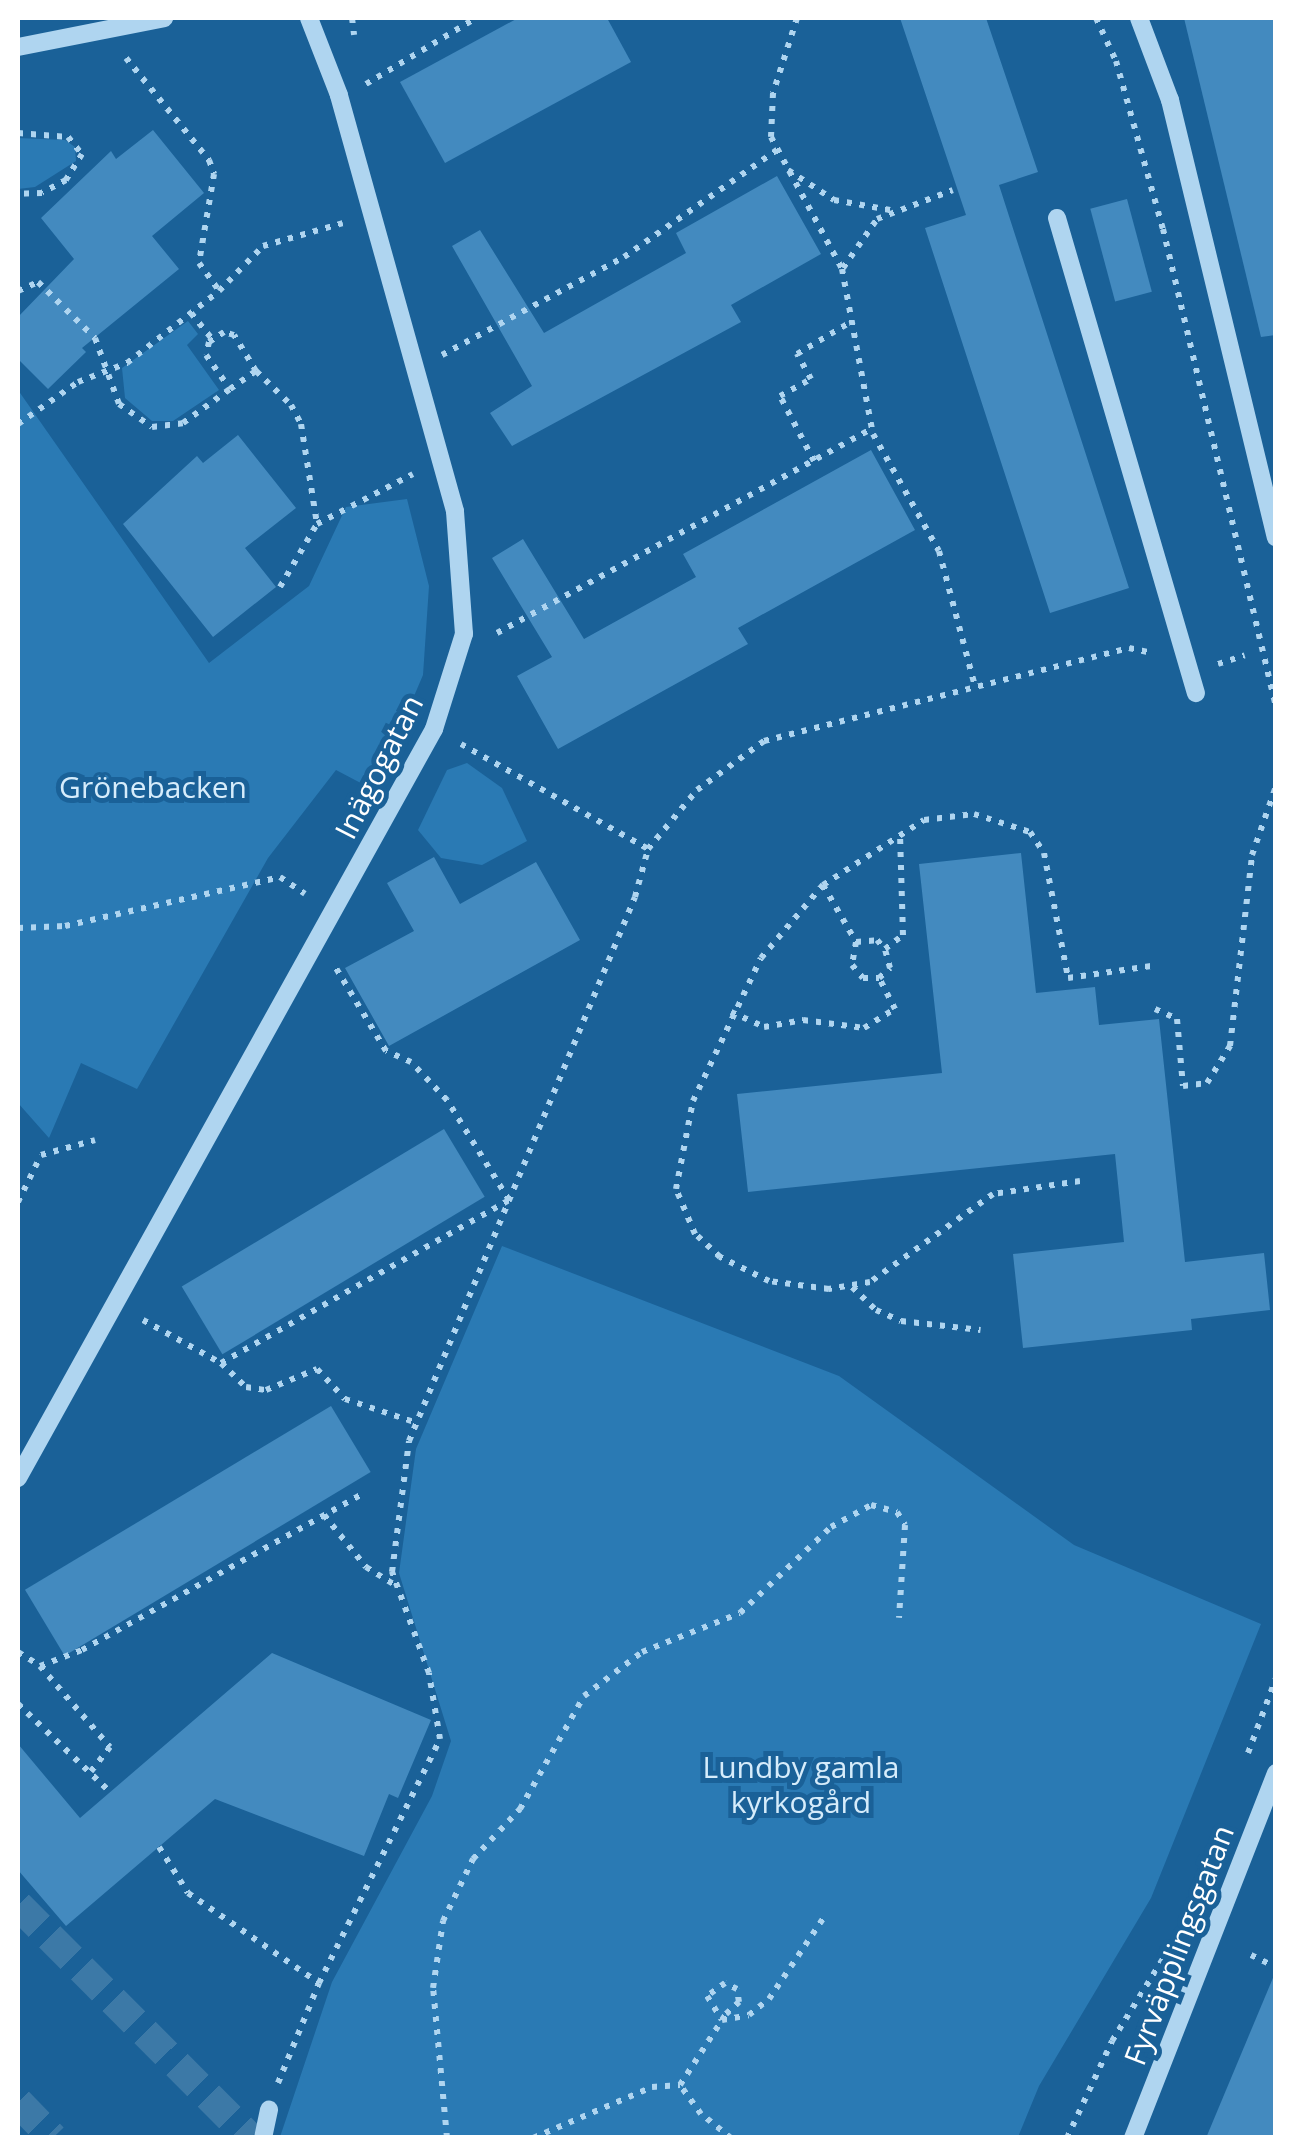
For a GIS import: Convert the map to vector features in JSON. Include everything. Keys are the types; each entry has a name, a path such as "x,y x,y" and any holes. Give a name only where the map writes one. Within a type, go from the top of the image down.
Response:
{"street":[{"path":"18,47 164,18"},
{"name":"Inägogatan","path":"18,1478 434,728 464,634 465,590 455,511 438,465 339,95 309,18"},
{"path":"1139,18 1170,100 1276,537"},
{"path":"1057,218 1196,694"},
{"name":"Fyrväpplingsgatan","path":"1133,2138 1276,1773"},
{"path":"263,2138 269,2110"}],"path":[{"path":"796,18 769,116 777,150 842,270 849,323 872,428 938,551 974,684"},
{"path":"1096,18 1116,61 1162,229 1276,706"},
{"path":"126,57 209,160 214,174 198,263 219,292"},
{"path":"18,133 68,136 82,154 66,180 42,194 18,194"},
{"path":"436,357 624,258 777,150"},
{"path":"784,165 834,200 894,210"},
{"path":"842,270 866,230 894,210 953,190"},
{"path":"18,424 103,372 127,362 219,292 263,246 370,213"},
{"path":"18,292 38,282 95,338 103,372 120,404 152,426 183,423 256,370"},
{"path":"191,313 212,339"},
{"path":"814,461 780,396 811,379 798,354 849,323"},
{"path":"212,339 234,335 256,370 300,424 317,524"},
{"path":"212,339 206,355 230,389"},
{"path":"491,634 872,428"},
{"path":"280,587 317,524 438,465"},
{"path":"269,2110 319,1983 440,1739 429,1673 392,1572 416,1423 635,897 648,849 697,790 764,741 974,684 1129,648 1212,666 1246,655"},
{"path":"434,728 648,849"},
{"path":"452,757 460,743"},
{"path":"1155,1009 1177,1019 1183,1086 1207,1083 1230,1046 1252,855 1276,786"},
{"path":"1080,1180 993,1194 870,1282 852,1287 797,1288 748,1274 696,1234 682,1210 676,1189 683,1133 731,1012 761,958 823,885 900,832 950,813 1011,821 1030,832 1044,853 1068,978 1151,966"},
{"path":"885,949 903,934 900,832"},
{"path":"18,928 65,926 280,877 312,898"},
{"path":"823,885 856,942 852,966 863,978 879,978 890,968 885,949 877,940 856,942"},
{"path":"326,983 344,951"},
{"path":"335,967 386,1051 411,1062 447,1100 509,1200"},
{"path":"731,1012 764,1027 803,1020 864,1028 895,1009 879,978"},
{"path":"18,1202 40,1155 95,1140"},
{"path":"220,1363 509,1200"},
{"path":"852,1287 876,1310 901,1321 980,1330"},
{"path":"150,1305 142,1319 220,1363 246,1386 266,1390 318,1368 344,1398 416,1423"},
{"path":"40,1666 82,1650 364,1493"},
{"path":"447,2138 433,1988 443,1921 473,1859 520,1808 584,1696 642,1652 740,1613 831,1527 871,1505 897,1512 905,1525 899,1618"},
{"path":"324,1516 366,1567 398,1586"},
{"path":"18,1652 40,1666 110,1747 91,1771"},
{"path":"1246,1759 1276,1678"},
{"path":"18,1704 110,1792"},
{"path":"159,1847 188,1893 319,1983"},
{"path":"680,2085 722,2020 738,2002 736,1989 724,1983 706,1996 722,2020 733,2023 768,1999 824,1917"},
{"path":"1067,2138 1112,2041 1173,1940"},
{"path":"1252,1955 1276,1966"},
{"path":"533,2138 652,2088 680,2085"},
{"path":"680,2085 700,2114 731,2138"}],"green space":[{"path":"18,138 65,140 75,147 76,161 35,187 18,189"},
{"path":"188,321 198,334 187,345 219,390 173,421 152,421 125,398 122,368"},
{"name":"Grönebacken","path":"18,390 209,663 309,586 346,507 407,499 429,586 423,675 374,790 336,770 268,858 137,1089 81,1063 49,1138 18,1103"},
{"path":"467,763 502,788 527,841 482,865 441,858 418,830 447,770"},
{"name":"Lundby gamla kyrkogård","path":"502,1246 839,1376 1074,1545 1261,1624 1151,1898 1039,2086 1018,2137 280,2137 332,1982 432,1796 451,1741 399,1573 416,1449"}],"building":[{"path":"518,18 607,18 631,62 445,163 400,82"},
{"path":"900,18 986,18 1038,172 999,185 1129,588 1050,613 925,228 966,215"},
{"path":"1184,18 1276,18 1276,335 1261,337"},
{"path":"153,130 204,193 152,236 179,269 82,348 86,352 48,389 18,359 18,317 74,259 41,218 111,151 116,159"},
{"path":"777,176 821,254 731,305 741,322 512,446 490,413 532,386 452,246 480,230 544,333 686,253 676,233"},
{"path":"1127,199 1152,292 1115,302 1090,209"},
{"path":"238,435 296,508 245,548 276,587 213,637 123,524 197,456 203,463"},
{"path":"871,450 915,530 738,628 748,644 558,749 517,676 552,657 492,558 523,539 584,639 696,577 683,554"},
{"path":"1021,853 1036,993 1095,987 1099,1025 1159,1019 1185,1262 1264,1253 1270,1310 1191,1319 1192,1330 1023,1348 1013,1254 1124,1242 1115,1154 748,1192 737,1094 942,1073 919,864"},
{"path":"434,857 460,904 536,862 580,940 389,1046 345,968 414,931 387,883"},
{"path":"444,1129 485,1197 222,1354 182,1287"},
{"path":"331,1406 371,1472 65,1656 25,1590"},
{"path":"272,1653 431,1720 398,1798 389,1794 364,1856 215,1799 66,1926 18,1870 18,1744 80,1818"},
{"path":"1275,1973 1276,2138 1206,2138"}],"tunnel":[{"path":"18,1905 250,2138"},
{"path":"18,2102 53,2138"}]}
